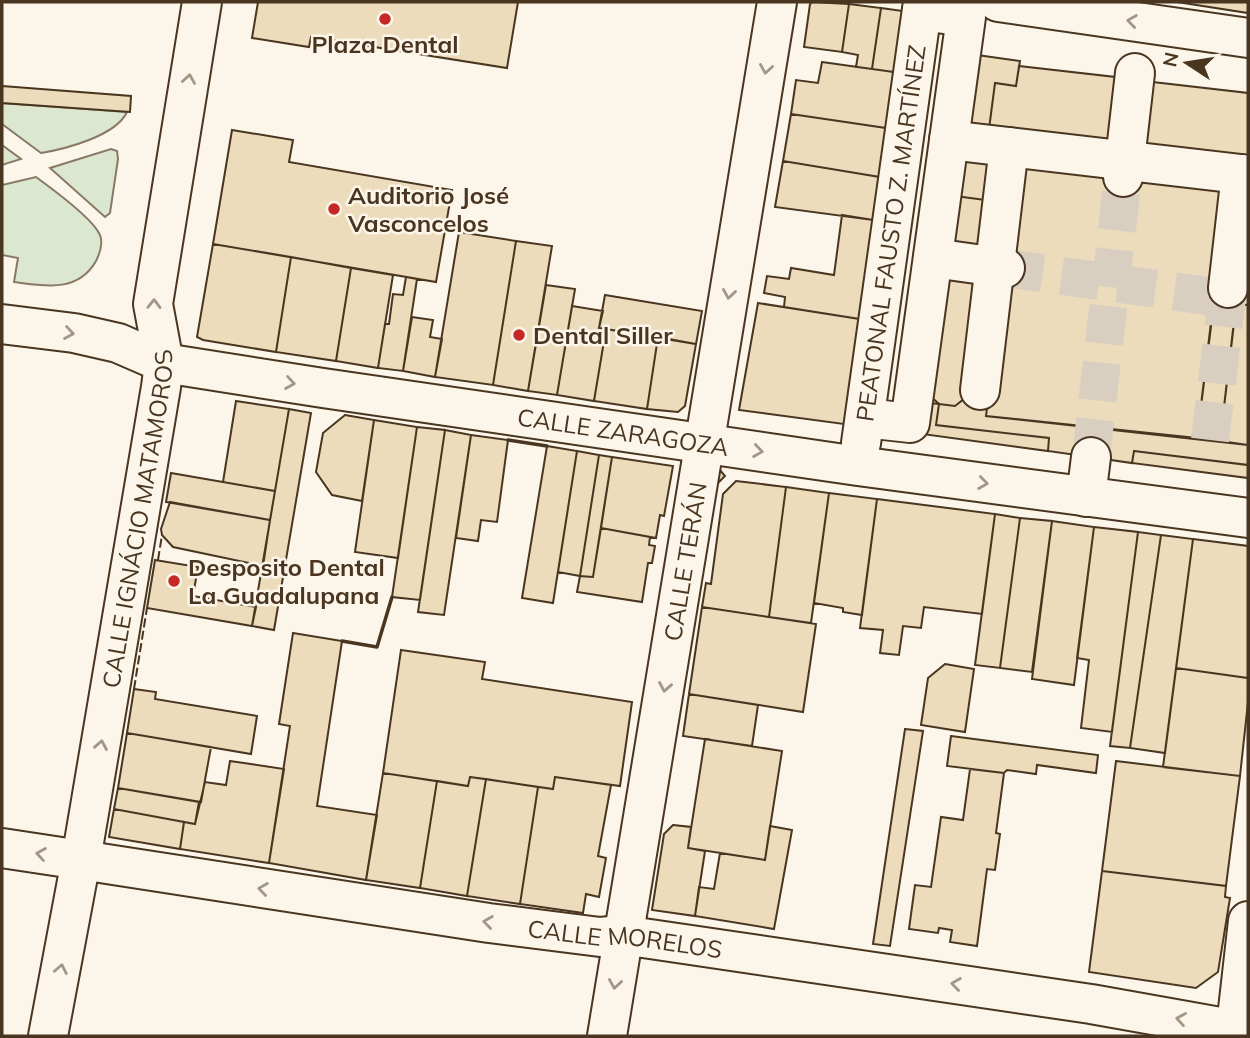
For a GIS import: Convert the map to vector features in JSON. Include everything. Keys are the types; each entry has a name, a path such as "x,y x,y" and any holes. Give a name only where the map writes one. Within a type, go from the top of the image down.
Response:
{"street":[{"name":"CALLE IGNÁCIO MATAMOROS","path":"48,1036 81,860 164,363 153,304 202,2"},
{"name":"CALLE TERÁN","path":"607,1036 777,2"},
{"path":"998,2 1248,38"},
{"path":"865,418 909,424 967,17 922,6"},
{"name":"PEATONAL FAUSTO Z. MARTÍNEZ","path":"858,466 922,6"},
{"path":"1124,169 1135,74"},
{"path":"949,140 1009,147 1124,169 1245,174 1238,297"},
{"path":"980,390 1000,268 1009,147"},
{"path":"933,258 1000,268"},
{"name":"CALLE ZARAGOZA","path":"2,324 98,338 136,349 164,363 858,466 1248,518"},
{"path":"1086,497 1091,457"},
{"name":"CALLE MORELOS","path":"2,848 501,924 600,937 622,935 1079,1002 1240,1032"},
{"path":"1240,1032 1248,921"}],"green space":[{"path":"2,103 127,112 112,128 89,140 41,153 2,124"},
{"path":"2,145 21,159 2,165"},
{"path":"111,149 117,151 118,159 110,213 105,217 50,168"},
{"path":"36,177 81,212 100,235 101,248 96,261 89,271 70,283 48,286 14,282 18,258 2,255 2,185"}],"building":[{"name":"Plaza Dental","path":"258,2 518,2 507,68 311,37 309,47 252,38"},
{"path":"812,2 849,4 842,52 804,47"},
{"path":"1177,2 1248,2 1248,13"},
{"path":"849,4 881,8 872,69 856,67 858,55 842,52"},
{"path":"881,8 910,12 901,73 872,69"},
{"path":"970,54 1020,61 1016,86 995,83 989,129 960,131"},
{"path":"822,62 901,73 893,129 791,114 796,80 818,83"},
{"path":"1019,66 1124,78 1116,145 989,129 995,83 1016,86"},
{"path":"1144,81 1248,93 1248,157 1137,144"},
{"path":"2,86 131,96 130,112 2,103"},
{"path":"791,114 893,129 886,178 783,161"},
{"name":"Auditorio José Vasconcelos","path":"232,130 293,140 289,162 452,190 436,282 213,244"},
{"path":"961,150 999,155 993,201 955,196"},
{"path":"783,161 886,178 880,221 775,207"},
{"path":"1018,163 1227,190 1197,438 986,416"},
{"path":"955,196 993,201 986,254 949,249"},
{"path":"842,215 880,221 866,320 784,307 785,297 764,293 767,276 789,279 791,268 834,275"},
{"path":"459,232 516,241 493,385 435,377"},
{"name":"Dental Siller","path":"516,241 552,246 528,391 493,385"},
{"path":"213,244 291,257 276,352 197,337"},
{"path":"291,257 351,268 336,361 276,352"},
{"path":"940,265 985,271 969,395 955,406 939,404 928,394"},
{"path":"351,268 393,275 378,368 336,361"},
{"path":"406,277 417,279 403,371 378,368 393,294 403,295"},
{"path":"546,285 575,289 557,395 528,391"},
{"path":"1216,287 1238,290 1220,441 1197,438"},
{"path":"605,295 702,311 696,344 599,328"},
{"path":"758,303 866,320 851,425 739,410"},
{"path":"1236,304 1248,305 1248,445 1220,441"},
{"path":"572,306 603,311 599,328 606,329 594,401 557,395"},
{"path":"412,317 433,320 430,337 442,339 435,377 403,371"},
{"path":"606,329 658,337 647,409 594,401"},
{"path":"658,337 696,344 685,406 678,412 647,409"},
{"path":"989,391 986,416 1248,445 1248,465 1134,451 1132,463 1048,451 1049,438 936,425 939,404 955,406 969,395"},
{"path":"236,401 289,409 275,491 223,482"},
{"path":"919,402 939,404 936,425 1049,438 1048,451 915,433"},
{"path":"289,409 311,413 274,630 252,626"},
{"path":"345,415 374,420 362,501 332,495 316,472 323,433"},
{"path":"374,420 417,427 398,558 355,552"},
{"path":"417,427 445,430 420,600 392,597"},
{"path":"445,430 471,435 444,615 418,612"},
{"path":"471,435 508,440 497,522 481,520 478,541 456,538"},
{"path":"547,446 577,451 553,603 522,598"},
{"path":"577,451 599,455 580,576 558,572"},
{"path":"1134,451 1248,465 1248,478 1132,463"},
{"path":"599,455 612,457 593,577 580,576"},
{"path":"612,457 673,466 664,516 660,515 656,538 601,528"},
{"path":"719,469 725,476 715,486"},
{"path":"171,473 275,491 270,520 166,502"},
{"path":"736,481 786,487 769,617 702,607 706,583 711,584 723,494"},
{"path":"786,487 829,493 811,623 769,617"},
{"path":"829,493 877,499 862,615 843,612 843,608 814,603"},
{"path":"877,499 995,514 982,614 924,607 921,628 903,626 899,655 880,653 883,630 860,628"},
{"path":"170,502 270,520 263,566 173,547 162,535 161,529"},
{"path":"995,514 1020,518 1000,668 975,665"},
{"path":"1020,518 1052,521 1032,672 1000,668"},
{"path":"1052,521 1094,527 1074,685 1032,679"},
{"path":"1094,527 1138,532 1112,732 1081,728 1089,660 1077,658"},
{"path":"601,528 650,537 649,545 655,546 652,563 648,563 642,602 577,592 580,576 593,577"},
{"path":"1138,532 1161,535 1130,748 1110,746"},
{"path":"1161,535 1193,539 1165,753 1130,748"},
{"path":"1193,539 1248,546 1248,678 1176,668"},
{"name":"Desposito Dental La Guadalupana","path":"155,560 198,567 193,596 256,607 252,626 147,608"},
{"path":"702,607 816,624 803,712 689,694"},
{"path":"293,633 342,641 317,806 377,815 366,880 269,863 290,726 279,724"},
{"path":"401,650 485,662 482,679 632,702 620,786 555,777 553,789 470,777 468,786 383,773"},
{"path":"945,664 974,669 965,732 921,725 928,678"},
{"path":"1176,668 1248,678 1240,776 1163,767"},
{"path":"134,689 156,692 155,699 257,716 251,754 127,733"},
{"path":"689,694 758,705 752,746 683,736"},
{"path":"905,729 923,731 890,946 873,944"},
{"path":"127,733 211,747 201,802 118,788"},
{"path":"951,736 1098,755 1096,773 1037,765 1036,774 947,766"},
{"path":"705,739 782,751 765,860 688,848"},
{"path":"230,761 284,769 269,863 180,849 184,822 195,824 205,782 226,785"},
{"path":"1116,761 1240,776 1226,886 1102,871"},
{"path":"970,769 1004,773 996,833 1000,834 995,870 987,869 977,946 950,942 952,930 939,928 938,933 909,929 915,885 931,887 941,817 963,820"},
{"path":"383,773 437,781 420,888 366,880"},
{"path":"470,777 486,779 467,896 420,888 437,781 468,786"},
{"path":"555,777 611,785 598,856 606,858 599,897 586,894 583,913 520,904 538,787 553,789"},
{"path":"486,779 538,787 520,904 467,896"},
{"path":"118,788 199,802 195,824 114,809"},
{"path":"114,809 184,822 180,849 109,837"},
{"path":"673,825 691,827 688,848 705,851 695,916 652,910 664,834"},
{"path":"770,826 792,830 774,929 695,916 699,887 714,889 720,853 765,860"},
{"path":"1102,871 1226,886 1225,897 1230,898 1218,972 1196,988 1089,972"}],"tunnel":[{"path":"1091,457 1123,177"},
{"path":"1005,268 1237,300"},
{"path":"1210,440 1228,288"}],"fence":[{"path":"158,560 162,535"},
{"path":"134,689 147,608"}],"wall":[{"path":"508,440 547,446"},
{"path":"342,641 377,647 392,597"}],"place":[{"name":"Plaza Dental","path":"385,19"},
{"name":"Auditorio José Vasconcelos","path":"334,209"},
{"name":"Dental Siller","path":"519,335"},
{"name":"Desposito Dental La Guadalupana","path":"174,581"}]}
